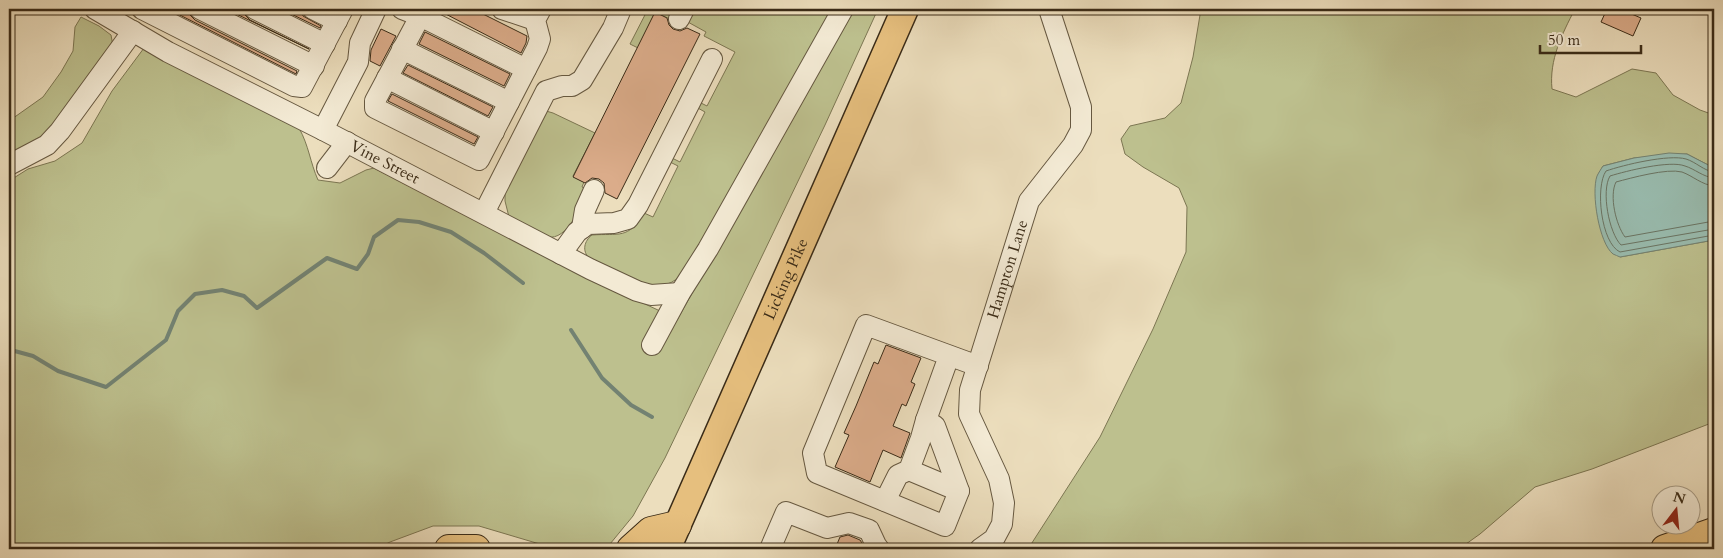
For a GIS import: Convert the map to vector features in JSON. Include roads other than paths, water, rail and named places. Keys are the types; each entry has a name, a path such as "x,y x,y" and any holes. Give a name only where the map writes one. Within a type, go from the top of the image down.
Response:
{"highway":[{"path":"631,549 651,531 672,537"},
{"path":"1665,549 1714,532"},
{"path":"449,549 476,549"}],"main road":[{"name":"Licking Pike","path":"672,537 905,9"}],"street":[{"name":"Vine Street","path":"95,9 168,52 324,130 561,254 637,291 651,295 669,295 680,292"},
{"path":"142,9 294,86 302,87 340,15 313,9"},
{"path":"200,9 314,66"},
{"path":"255,9 325,44"},
{"path":"324,130 358,62 360,43 376,9"},
{"path":"402,9 422,12 526,69"},
{"path":"422,12 375,101 375,108 479,160 540,39 538,14 502,9"},
{"path":"484,213 546,91 562,86 572,86 582,80 613,28 621,9"},
{"path":"652,345 680,292 713,241 843,9"},
{"name":"Hampton Lane","path":"987,544 1002,524 1004,503 999,479 969,414 970,390 1029,201 1073,145 1080,130 1081,107 1049,9"},
{"path":"9,165 48,145 133,31"},
{"path":"402,49 509,102"},
{"path":"561,254 577,232 588,224 614,223 628,220 638,205 712,59"},
{"path":"387,78 494,132"},
{"path":"327,168 347,142"},
{"path":"582,228 585,210 594,190"},
{"path":"926,420 935,426 959,492 945,526 817,473 813,453 866,325 978,366"},
{"path":"885,501 898,475 909,470 949,356"},
{"path":"909,470 959,492"},
{"path":"770,549 786,512 827,528 850,523 869,530 879,549"}],"water":[{"path":"1669,153 1687,154 1714,168 1714,240 1620,257 1613,254 1608,248 1600,229 1595,194 1598,173 1603,166 1634,158"}],"waterway":[{"path":"9,353 11,350 33,356 58,371 106,387 166,340 178,311 195,294 222,290 244,296 257,308 327,258 357,269 368,254 374,237 398,220 419,222 451,232 484,253 523,283"},
{"path":"571,330 602,378 631,405 652,417"}]}
